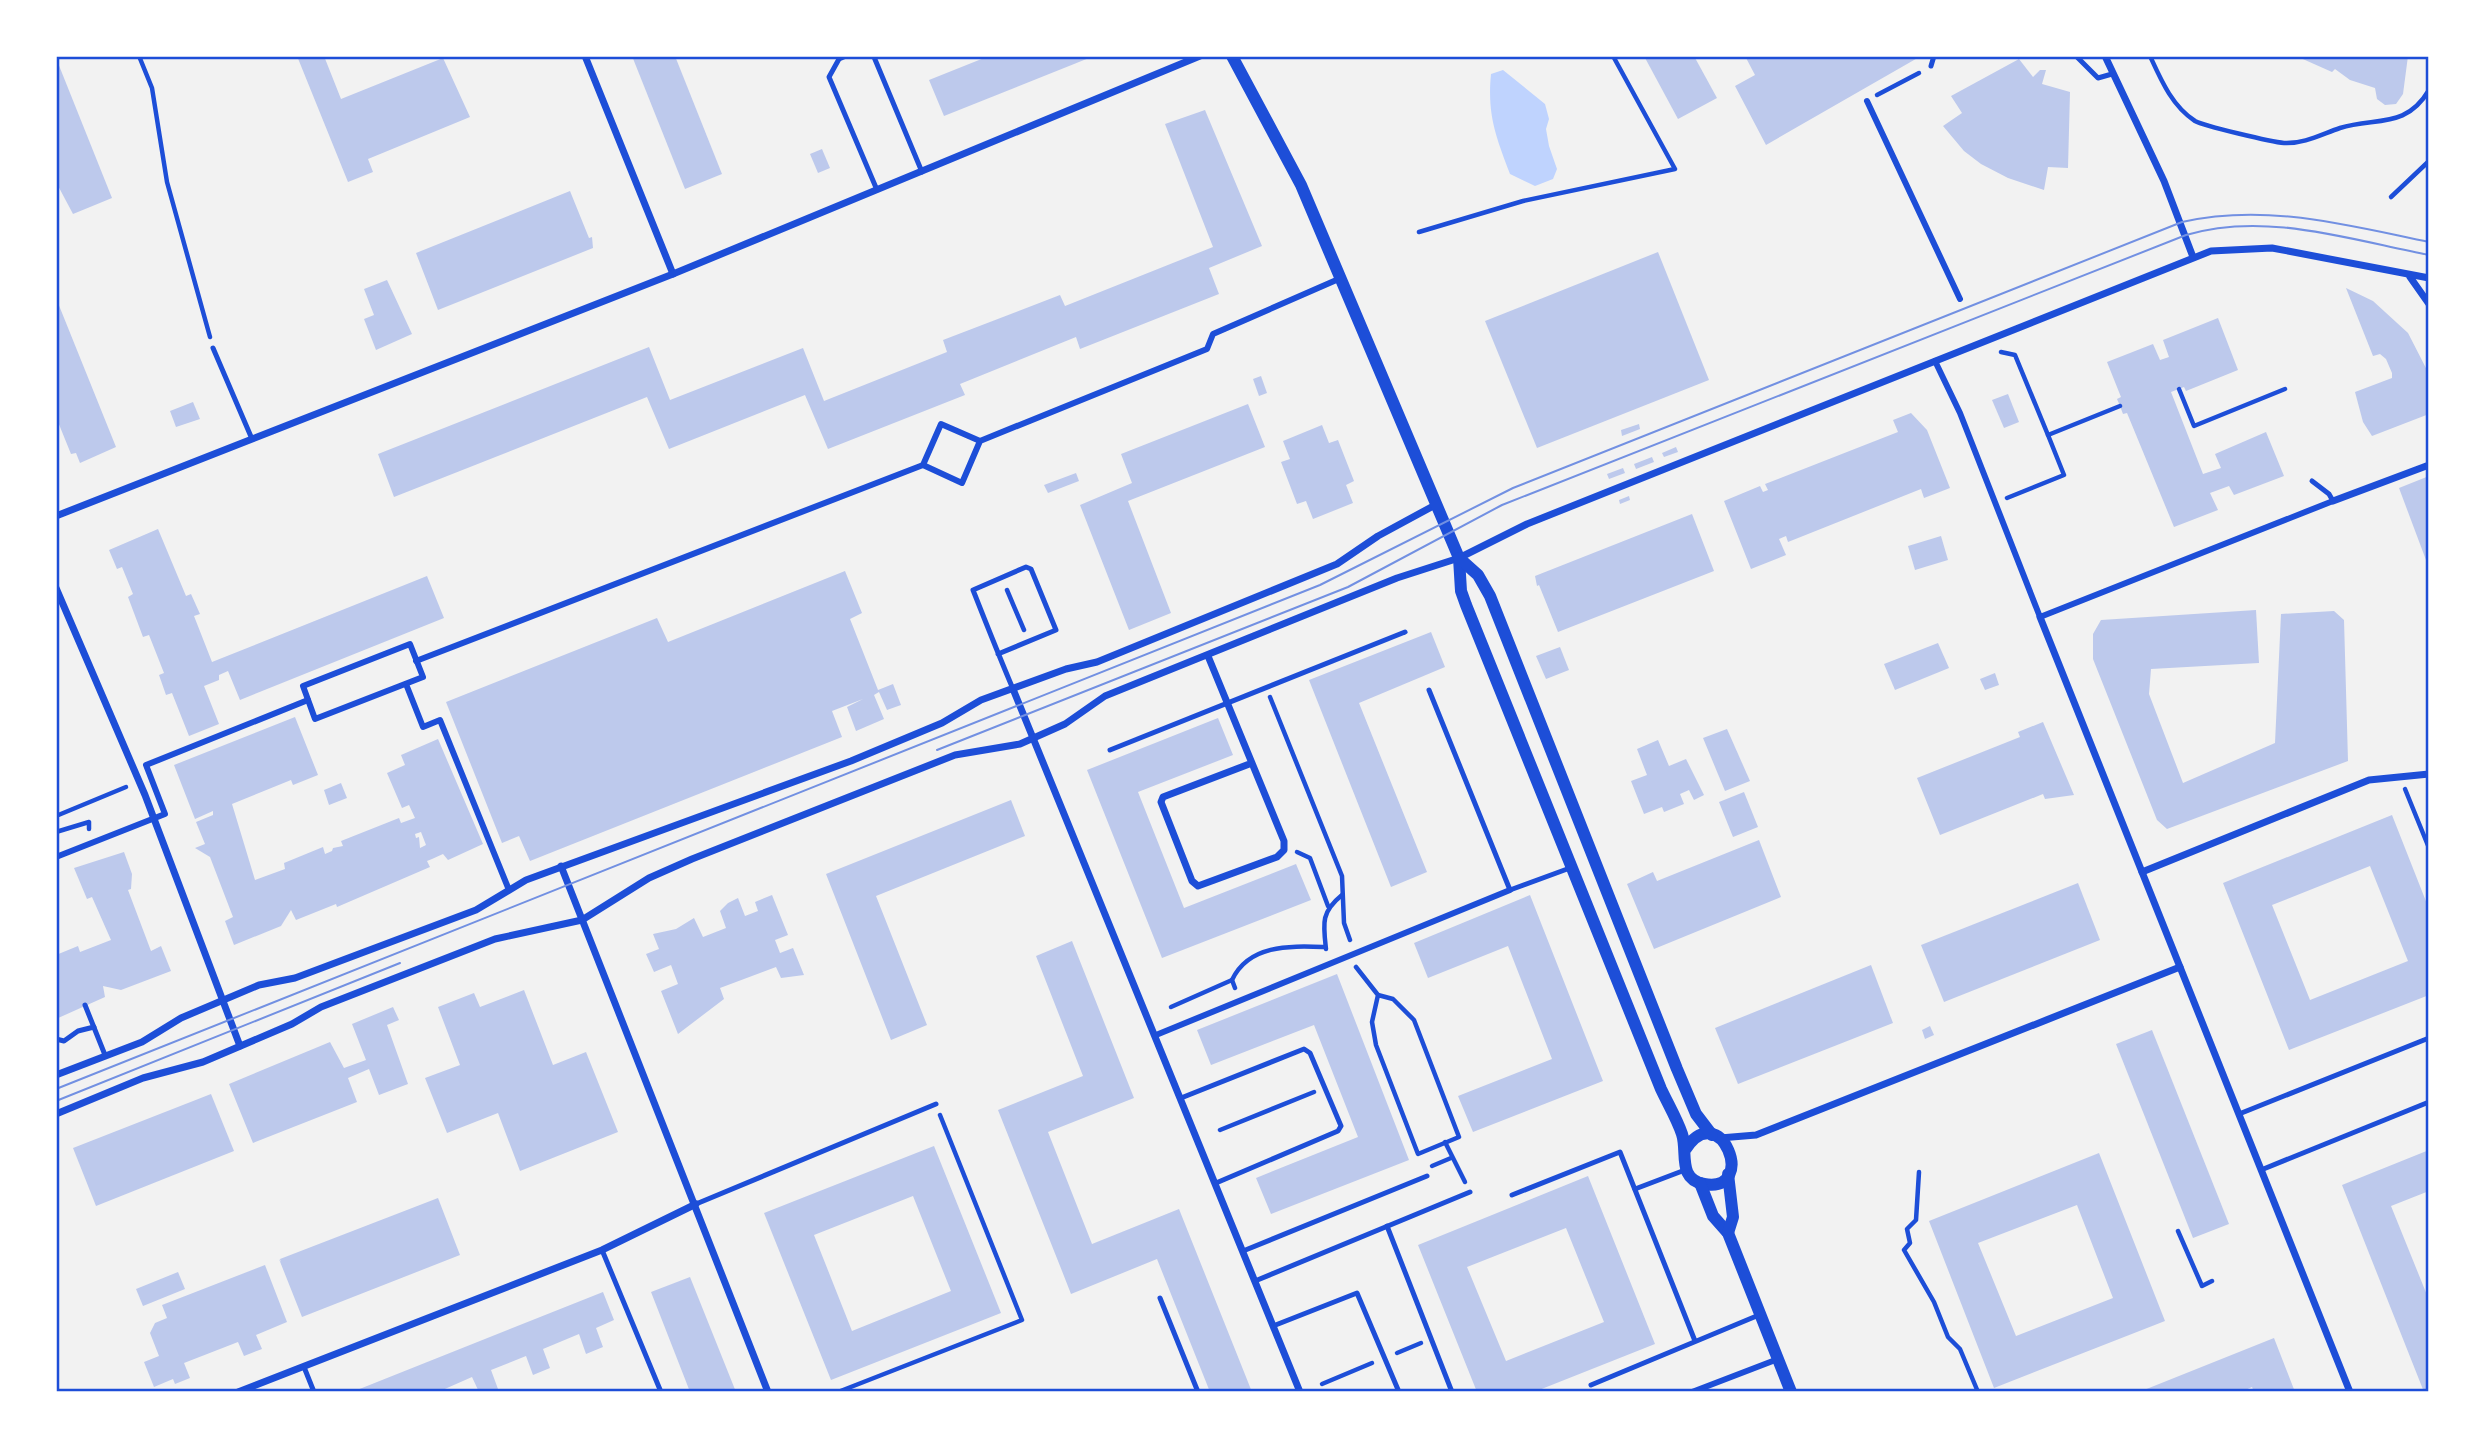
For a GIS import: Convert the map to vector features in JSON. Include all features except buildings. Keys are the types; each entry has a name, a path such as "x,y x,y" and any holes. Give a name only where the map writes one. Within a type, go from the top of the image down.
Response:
{"street":[{"path":"585,56 673,274"},
{"path":"56,516 673,274 1200,56"},
{"path":"1232,56 1301,185 1437,504 1459,558 1461,591 1466,606 1570,867 1682,1134 1685,1170 1700,1184 1713,1216 1728,1233 1791,1392"},
{"path":"2105,56 2164,181 2193,257"},
{"path":"1867,101 1960,299"},
{"path":"56,1114 143,1078 191,1066 292,1024 321,1007 495,939 582,920 649,878 692,859 955,755 1020,744 1065,724 1105,696 1397,578 1459,558 1527,524 2193,257 2225,249 2272,248 2410,277 2421,275 2429,278"},
{"path":"416,661 923,465 962,482 981,441 1207,349 1213,334 1342,277"},
{"path":"2410,277 2429,304"},
{"path":"1935,361 1956,404 2350,1392"},
{"path":"923,465 941,424 981,441"},
{"path":"2040,617 2429,465"},
{"path":"56,1074 142,1042 181,1018 259,985 295,978 476,910 509,890 561,866 851,761 942,723 981,700 1066,669 1097,662 1291,584 1337,564 1378,536 1437,504"},
{"path":"1459,558 1478,575 1490,596 1696,1114 1731,1151 1728,1174 1733,1217 1728,1233"},
{"path":"56,588 138,782 240,1046"},
{"path":"410,644 416,661 423,677 315,719 303,686 410,644"},
{"path":"1208,656 1252,763 1284,845 1277,857 1198,886 1192,881 1161,802 1163,797 1252,763"},
{"path":"406,684 423,727 440,720 509,890"},
{"path":"1013,689 1300,1392"},
{"path":"56,857 165,814 146,765 308,700"},
{"path":"2142,872 2369,780 2429,774"},
{"path":"561,866 768,1392"},
{"path":"1156,1035 1510,890"},
{"path":"1685,1150 1696,1138 1756,1135 2180,967"},
{"path":"1700,1184 1716,1183 1728,1174"},
{"path":"238,1392 602,1250 696,1204"},
{"path":"1692,1392 1778,1359"}],"lane":[{"path":"845,56 839,59 830,76 877,191"},
{"path":"871,56 874,57 922,172"},
{"path":"1931,66 1934,56"},
{"path":"2076,56 2098,78 2112,74"},
{"path":"213,348 252,439"},
{"path":"2312,481 2329,494 2333,501"},
{"path":"998,654 1056,630 1031,569 1026,567 973,590 998,654 1013,689"},
{"path":"1110,750 1405,632"},
{"path":"1429,691 1510,890 1570,867"},
{"path":"85,1005 105,1055"},
{"path":"56,1039 64,1041 78,1031 94,1027"},
{"path":"2239,1114 2429,1038"},
{"path":"1181,1098 1304,1049 1310,1053 1341,1126 1338,1131 1216,1183"},
{"path":"2261,1170 2429,1102"},
{"path":"696,1204 936,1104"},
{"path":"1512,1195 1620,1152 1695,1341"},
{"path":"1635,1189 1685,1170"},
{"path":"1243,1251 1427,1176"},
{"path":"1255,1280 1470,1192"},
{"path":"1387,1226 1452,1392"},
{"path":"602,1250 661,1392"},
{"path":"1273,1326 1357,1293 1399,1392"},
{"path":"1160,1298 1198,1392"},
{"path":"1591,1385 1760,1315"},
{"path":"304,1367 314,1392"}],"path":[{"path":"139,56 152,88 167,183 205,309 213,348"},
{"path":"1419,232 1523,201 1675,169 1613,56"},
{"path":"2150,56 2175,104 2197,122 2283,143 2306,141 2343,127 2397,118 2420,106 2429,90"},
{"path":"1867,101 1931,66"},
{"path":"2391,197 2429,162"},
{"path":"1995,503 2064,475 2015,355 2000,352"},
{"path":"2179,389 2193,426 2285,389"},
{"path":"2048,435 2120,406"},
{"path":"1266,687 1342,876 1344,923 1357,954 1356,966 1378,995 1393,999 1414,1020 1459,1137 1418,1154 1376,1045 1372,1022 1378,995"},
{"path":"2400,775 2429,848"},
{"path":"56,816 138,782"},
{"path":"56,832 89,822 91,828 79,833"},
{"path":"1284,845 1310,858 1328,906"},
{"path":"1171,1007 1232,980 1238,968 1265,950 1325,947 1324,918 1328,906 1343,894"},
{"path":"1232,980 1239,1002"},
{"path":"1220,1130 1324,1088"},
{"path":"838,1392 1022,1320 936,1104"},
{"path":"1445,1142 1470,1192"},
{"path":"1919,1172 1916,1220 1907,1229 1910,1242 1905,1250 1909,1263 1934,1302 1948,1337 1960,1349 1978,1392"},
{"path":"2178,1231 2202,1286 2212,1281"}],"water":[{"path":"1503,70 1545,104 1549,119 1546,129 1549,146 1557,169 1553,179 1535,186 1510,174 1497,137 1490,102 1491,74"}],"tram line":[{"path":"56,1089 1320,585 1513,488 2182,222 2213,217 2275,215 2337,223 2429,242"},
{"path":"937,750 1348,587 1502,505 2186,235 2216,228 2277,227 2308,230 2429,255"},
{"path":"56,1101 400,963"}]}
